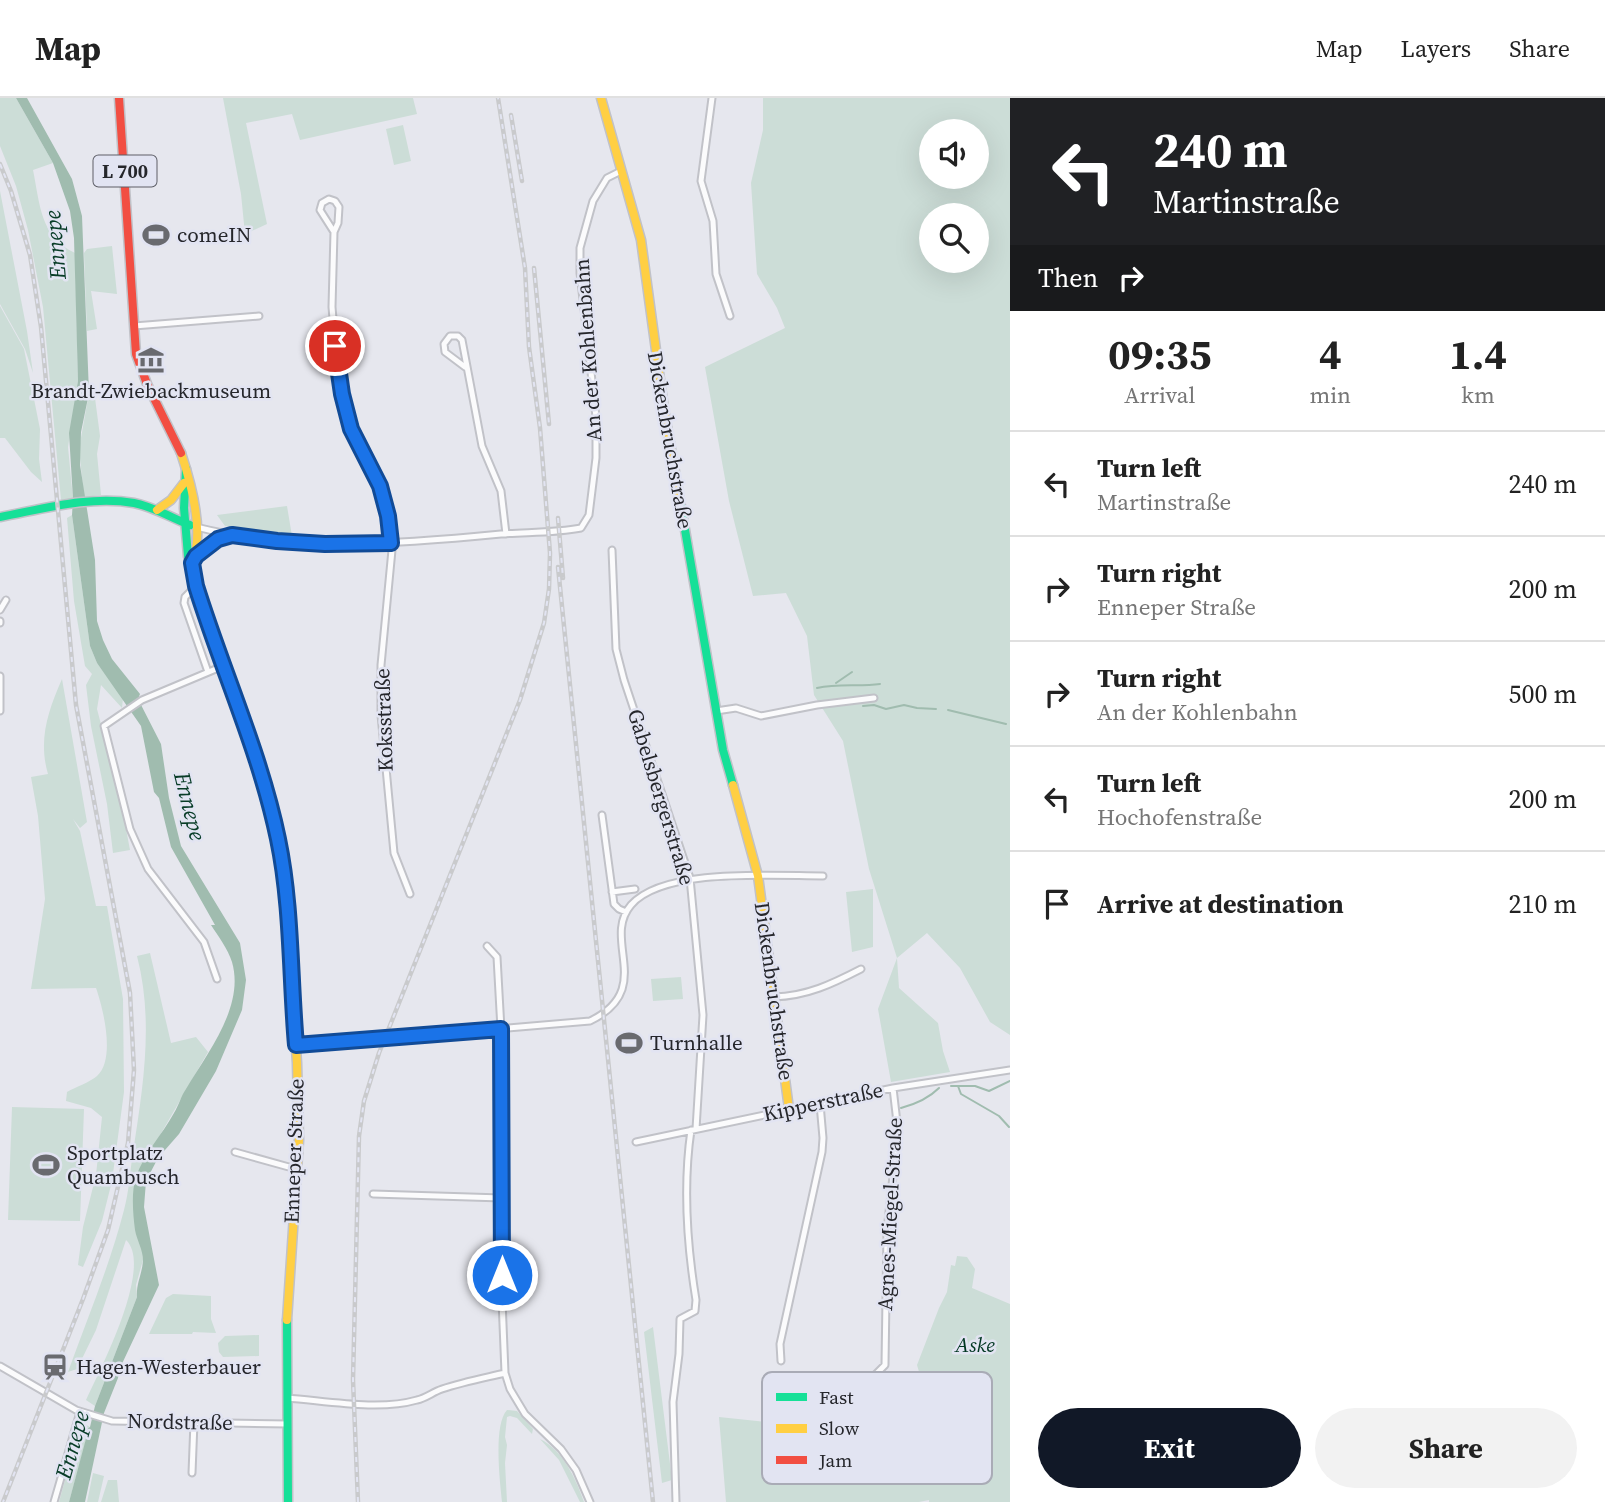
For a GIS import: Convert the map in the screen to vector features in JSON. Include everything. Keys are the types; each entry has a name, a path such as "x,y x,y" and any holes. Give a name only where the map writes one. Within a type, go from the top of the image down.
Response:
{"main road":[{"name":"L 700","path":"119,98 134,326"},
{"name":"Dickenbruchstraße","path":"601,98 641,240 662,397 716,711 726,762 758,876 789,1109"},
{"name":"Enneper Straße","path":"134,326 140,369 176,440 186,469 192,491 196,527 196,586 266,792 281,852 299,1100 298,1169 288,1286 288,1502"},
{"name":"Enneper Straße","path":"186,469 185,523 188,556 194,560"},
{"path":"158,510 171,500 184,483"},
{"path":"0,517 90,503 123,502 158,510 196,527"}],"street":[{"path":"712,98 701,181 713,221 716,274 730,316"},
{"name":"An der Kohlenbahn","path":"196,527 277,541 325,544 391,543 581,528 589,515 596,458 596,417 580,273 580,248 593,201 607,178 622,170"},
{"name":"Koksstraße","path":"334,232 320,211 322,203 329,200 335,201 339,207 338,223 334,232 332,307 337,366 351,429 380,486 388,516 391,565 380,665 380,715 394,853 410,894"},
{"path":"134,326 259,316"},
{"path":"465,367 445,352 444,344 450,336 458,336 462,340 482,446 501,491 506,534"},
{"path":"194,560 218,539 232,535"},
{"name":"Gabelsbergerstraße","path":"612,550 617,649 624,680 690,878 703,1015 688,1177 688,1215 696,1300 695,1311 680,1319 674,1402 676,1502"},
{"path":"196,586 185,597 184,603 208,672"},
{"path":"0,610 6,600"},
{"path":"217,979 204,942 148,869 130,829 104,726 142,700 223,666"},
{"path":"0,676 0,711"},
{"path":"716,711 736,708 761,716 874,698"},
{"path":"602,815 614,904 626,912"},
{"path":"296,1045 590,1021 607,1012 618,1000 624,979 623,921 632,904 642,897 660,887 690,878 822,876"},
{"path":"612,892 635,889"},
{"path":"487,946 496,957 501,1029 502,1300 505,1373 517,1402 525,1414 561,1449 576,1470 590,1502"},
{"path":"774,997 815,991 861,969"},
{"name":"Kipperstraße","path":"636,1142 893,1088 1010,1070"},
{"name":"Agnes-Miegel-Straße","path":"878,1372 885,1365 887,1230 898,1131 893,1088"},
{"path":"781,1361 780,1344 822,1152 820,1104"},
{"path":"235,1152 298,1169"},
{"path":"373,1194 502,1198"},
{"name":"Nordstraße","path":"0,1367 83,1413 112,1420 288,1424"},
{"path":"287,1398 348,1404 401,1403 419,1400 438,1390 467,1381 505,1373"},
{"path":"54,1502 83,1413"},
{"path":"192,1473 194,1422"}],"green space":[{"path":"0,98 16,98 53,163 33,170 40,207 48,229 63,246 75,253 78,381 68,447 73,499 61,500 43,307 28,230 16,186 0,146"},
{"path":"223,98 413,98 417,114 300,140 292,114 246,123 267,224 245,234 241,194"},
{"path":"763,98 1010,98 1010,1035 990,1022 960,968 927,933 897,958 869,869 843,741 814,695 807,636 786,593 753,596 729,501 705,367 785,328 777,308 757,274 751,183 763,130"},
{"path":"403,125 411,161 394,165 386,129"},
{"path":"0,191 33,373 25,349 0,304"},
{"path":"112,246 117,294 91,291 97,329 87,331 84,253 87,249"},
{"path":"0,306 24,349 40,429 39,459 42,482 5,438 0,438"},
{"path":"89,393 95,398 100,436 97,454 101,495 84,497 79,449"},
{"path":"287,506 292,536 225,526 217,515"},
{"path":"72,515 90,646 97,663 123,698 122,708 101,685 97,709 120,797 130,850 113,853 86,685 92,674 85,666 74,601 67,518"},
{"path":"62,679 87,822 80,828 73,819 80,831 96,906 107,906 123,999 124,1092 112,1181 102,1221 83,1267 78,1265 83,1227 96,1175 102,1117 91,1108 66,1101 67,1092 97,1076 103,1068 107,1046 102,1008 96,988 31,989 45,899 38,816 31,777 48,774 44,737 52,703"},
{"path":"873,889 873,947 852,952 846,892"},
{"path":"150,953 171,1043 196,1037 208,1052 137,1175 143,1260 136,1285 137,1297 95,1406 86,1400 122,1318 134,1272 133,1253 126,1240 96,1330 77,1369 68,1372 112,1251 127,1196 145,1054 145,1005 137,956"},
{"path":"897,958 899,988 938,1023 950,1072 891,1082 878,1009"},
{"path":"681,977 683,999 653,1001 651,979"},
{"name":"Sportplatz Quambusch","path":"12,1107 84,1109 80,1221 8,1220"},
{"name":"Aske","path":"957,1256 967,1257 975,1269 972,1288 1010,1304 1010,1502 726,1502 719,1417 762,1422 762,1484 992,1484 992,1372 919,1372 917,1365 947,1292 951,1265 955,1266"},
{"path":"173,1294 211,1296 211,1319 216,1333 149,1334 166,1298"},
{"path":"653,1327 672,1480 662,1483 644,1332"},
{"path":"259,1335 259,1356 223,1357 219,1352 218,1343 225,1336"},
{"path":"507,1410 517,1411 533,1429 532,1434 517,1418 507,1417 507,1502 502,1502 499,1440 500,1428"},
{"path":"81,1422 90,1427 69,1502 59,1502"},
{"path":"540,1439 562,1458 573,1475 584,1502 580,1502 559,1460"},
{"path":"93,1473 104,1476 98,1502 87,1502"},
{"path":"108,1480 117,1480 119,1502 101,1502"}],"shaded area":[{"path":"16,98 27,98 72,179 82,216 89,393 81,432 80,465 95,560 97,621 112,659 140,694 138,699 161,744 169,798 181,846 240,943 246,980 242,1010 216,1071 179,1134 158,1158 146,1181 144,1207 159,1285 120,1368 104,1413 85,1502 69,1502 87,1435 85,1431 90,1427 95,1406 137,1297 143,1261 134,1217 134,1183 144,1160 222,1029 229,1012 235,979 230,957 211,925 215,925 171,847 159,798 154,792 141,726 97,663 90,646 72,515 69,433 78,381 74,238 70,211 53,163"}],"waterway":[{"path":"836,683 852,672"},
{"path":"817,688 880,684"},
{"path":"863,706 874,705 886,709 904,705 936,709"},
{"path":"948,710 1006,724"},
{"path":"951,1086 975,1086 989,1091 1010,1081"},
{"path":"958,1086 961,1094 999,1116 1009,1127"},
{"path":"901,1108 922,1101 939,1088"}],"railway":[{"path":"358,1502 353,1380 359,1136 364,1101 379,1053 520,700 544,623 549,589 550,553 540,428 529,347 525,268 498,98"},
{"path":"511,115 522,181"},
{"path":"0,164 30,255 41,327 76,705 130,993 134,1070 128,1143 108,1230 3,1502"},
{"path":"534,268 549,424"},
{"path":"558,518 563,578"},
{"path":"558,567 653,1502"}],"traffic: fast":[{"path":"186,469 184,508 188,556 269,805"},
{"path":"679,495 723,750 733,785"},
{"path":"0,517 67,504 118,501 149,507 190,525"},
{"path":"287,1320 288,1502"}],"traffic: slow":[{"path":"601,98 641,240 664,409 679,495"},
{"path":"181,453 197,523 196,551 192,563"},
{"path":"157,510 171,500 184,483"},
{"path":"733,785 758,876 789,1109"},
{"path":"269,805 285,886 297,1063 299,1140 287,1320"}],"traffic: jam":[{"path":"119,98 136,354 147,384 181,453"}],"place":[{"name":"comeIN","path":"156,235"},
{"name":"Brandt-Zwiebackmuseum","path":"151,360"},
{"name":"Turnhalle","path":"629,1043"},
{"name":"Sportplatz Quambusch","path":"46,1165"},
{"name":"Hagen-Westerbauer","path":"55,1367"}],"route":[{"path":"335,346 342,394 351,429 380,486 388,516 391,543 325,544 232,535 218,539 196,556 192,563 196,586 266,792 278,838 285,886 296,1045 501,1029 502,1275"}],"water label":[{"name":"Ennepe","path":"55,245"},
{"name":"Ennepe","path":"190,806"},
{"name":"Ennepe","path":"72,1445"}]}
